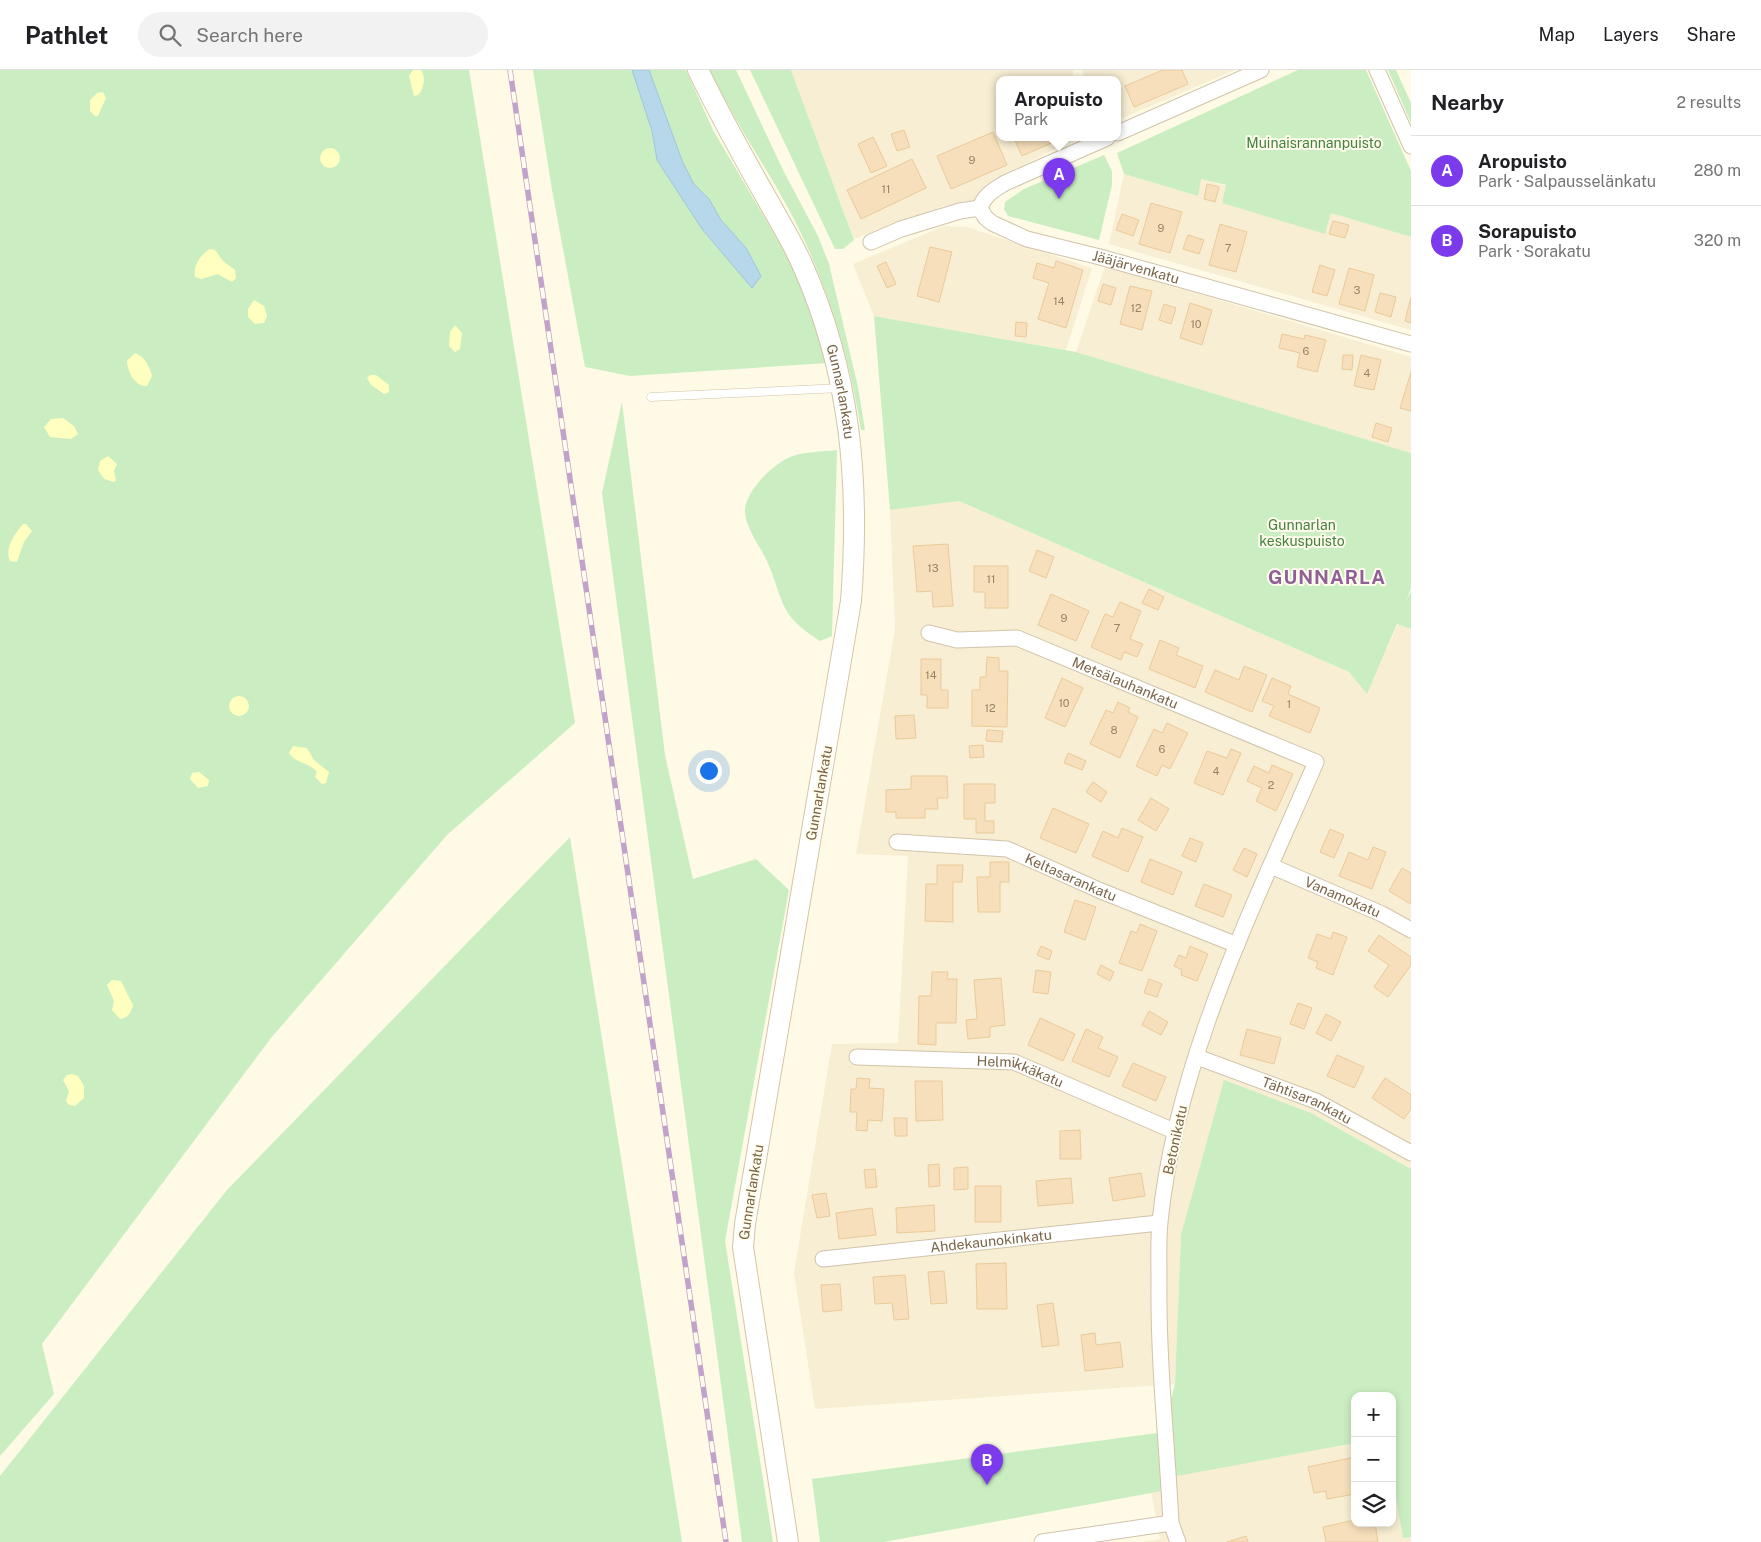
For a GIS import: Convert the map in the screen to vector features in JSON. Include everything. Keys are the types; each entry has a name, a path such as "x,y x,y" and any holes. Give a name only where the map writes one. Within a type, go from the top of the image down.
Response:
{"street":[{"name":"Gunnarlankatu","path":"698,70 723,122 802,263 827,330 844,388 851,438 856,540 851,601 745,1224 743,1247 788,1542"},
{"path":"1121,132 1260,70"},
{"path":"1377,70 1411,146"},
{"path":"871,242 901,229 960,211 980,208 982,201 991,191 1005,183 1100,141"},
{"name":"Jääjärvenkatu","path":"980,208 992,224 1027,239 1100,257 1411,344"},
{"name":"Metsälauhankatu","path":"930,633 957,640 1017,638 1316,762"},
{"name":"Betonikatu","path":"1178,1542 1171,1523 1158,1335 1160,1223 1174,1130 1197,1057 1237,945 1316,762"},
{"name":"Keltasarankatu","path":"897,842 1007,848 1101,891 1237,945"},
{"name":"Vanamokatu","path":"1271,866 1382,914 1411,930"},
{"name":"Helmikkäkatu","path":"857,1057 1014,1062 1174,1130"},
{"name":"Tähtisarankatu","path":"1197,1057 1316,1101 1411,1153"},
{"name":"Ahdekaunokinkatu","path":"823,1259 1160,1223"},
{"path":"1042,1542 1171,1523"}],"lane":[{"path":"651,397 844,388"}],"shaded area":[{"path":"791,70 1073,70 1073,76 996,76 996,141 1071,141 1015,169 989,186 973,203 944,206 854,239"},
{"path":"1083,70 1235,70 1121,119 1121,76 1084,76"},
{"path":"1124,174 1197,196 1201,179 1226,186 1222,203 1325,233 1331,213 1411,237 1411,330 1109,244"},
{"path":"944,226 967,227 1092,268 1066,350 874,316 853,264"},
{"path":"1105,266 1411,357 1411,453 1076,352"},
{"path":"959,501 1349,672 1367,693 1398,624 1411,629 1411,1169 1311,1113 1181,1235 1175,1384 815,1409 794,1273 832,1044 898,1043 908,856 856,854 895,629 890,510"},
{"path":"1351,1444 1351,1527 1396,1527 1396,1498 1403,1538 1411,1537 1411,1542 1142,1542 1160,1539 1149,1481"}],"green space":[{"path":"0,70 469,70 575,723 447,835 271,1038 42,1344 54,1394 0,1456"},
{"path":"533,70 632,70 652,131 657,160 702,229 752,287 746,248 721,220 709,199 694,184 683,163 649,70 686,70 713,130 796,271 827,363 630,376 585,367 552,190"},
{"path":"709,70 736,70 784,172 818,236 829,264 858,387 865,430 861,430 851,377 837,325 819,274 797,225"},
{"path":"750,70 791,70 854,240 843,249 835,249"},
{"name":"Muinaisrannanpuisto","path":"1298,70 1366,70 1411,171 1411,237 1331,213 1325,234 1222,203 1226,185 1201,179 1198,196 1124,174 1117,153"},
{"path":"1388,70 1396,70 1411,103 1411,123"},
{"path":"1104,155 1112,171 1112,185 1099,240 1008,216 1004,209 1005,202 1024,189"},
{"name":"Gunnarlan keskuspuisto","path":"874,316 1076,352 1411,453 1411,588 1406,602 1411,591 1411,629 1397,624 1367,694 1349,672 959,501 890,510"},
{"path":"622,402 665,755 693,879 756,859 789,890 725,1241 773,1542 742,1542 602,493"},
{"path":"837,450 832,636 820,641 806,632 784,607 767,561 748,525 745,512 749,497 754,489 781,462 800,454"},
{"path":"570,837 682,1542 0,1542 0,1476 227,1190"},
{"path":"1224,1080 1311,1113 1411,1169 1411,1537 1403,1538 1396,1498 1396,1392 1351,1392 1351,1444 1161,1479 1162,1491 884,1542 820,1542 812,1479 1157,1433 1159,1444 1175,1384 1181,1235"}],"sand":[{"path":"413,70 421,70 424,79 420,92 414,96 409,76"},
{"path":"103,92 106,98 98,116 95,116 90,111 90,100 97,93"},
{"path":"330,148 337,151 340,158 337,165 330,168 323,165 320,158 323,151"},
{"path":"210,249 215,250 223,261 235,270 236,278 232,282 218,274 201,279 195,277 195,268 198,260"},
{"path":"254,300 264,306 267,316 264,323 255,324 248,317 248,309"},
{"path":"455,325 462,333 460,349 455,352 449,346 450,332"},
{"path":"135,353 144,359 152,376 147,386 135,381 129,370 127,361"},
{"path":"370,375 376,375 389,385 389,392 384,394 371,385 367,378"},
{"path":"63,418 74,426 78,434 71,439 50,437 44,427 51,419"},
{"path":"108,456 117,464 114,471 116,480 114,482 104,479 98,470 100,461"},
{"path":"23,524 26,524 32,531 24,542 17,562 10,561 9,546"},
{"path":"239,696 246,699 249,706 246,713 239,716 232,713 229,706 232,699"},
{"path":"293,746 307,748 314,760 329,772 326,783 322,784 315,777 317,772 314,769 292,757 289,753"},
{"path":"199,772 209,780 208,786 198,788 190,779 192,773"},
{"path":"112,980 121,981 133,1005 129,1015 125,1018 120,1019 112,1010 114,1001 107,985"},
{"path":"67,1075 78,1076 84,1086 84,1098 75,1106 69,1105 66,1101 69,1091 63,1080"}],"water":[{"path":"632,70 649,70 683,163 694,184 709,199 721,220 746,248 761,276 752,288 702,229 657,160 652,131"}],"building":[{"path":"1163,70 1182,70 1188,84 1134,107 1125,86"},
{"path":"904,130 910,147 897,151 891,134"},
{"path":"993,132 1007,165 951,189 937,156"},
{"path":"873,137 887,166 871,173 858,144"},
{"path":"1015,141 1056,141 1022,156"},
{"path":"912,159 926,188 861,219 847,190"},
{"path":"1207,184 1219,187 1215,202 1204,199"},
{"path":"1151,203 1182,212 1170,253 1139,244"},
{"path":"1122,214 1139,220 1133,236 1116,230"},
{"path":"1333,221 1349,225 1345,238 1329,234"},
{"path":"1220,224 1247,232 1236,272 1209,265"},
{"path":"1188,235 1204,240 1199,254 1183,249"},
{"path":"930,247 952,252 939,302 917,296"},
{"path":"1056,261 1083,270 1066,328 1038,319 1049,283 1033,278 1037,263 1054,268"},
{"path":"886,262 896,284 887,288 877,266"},
{"path":"1320,265 1335,270 1327,296 1312,292"},
{"path":"1349,268 1374,275 1365,311 1339,304"},
{"path":"1103,284 1116,288 1111,305 1098,301"},
{"path":"1130,286 1152,291 1142,330 1120,324"},
{"path":"1380,293 1396,297 1391,317 1375,312"},
{"path":"1411,297 1411,323 1405,321"},
{"path":"1190,303 1212,310 1202,345 1180,338"},
{"path":"1164,304 1176,308 1171,324 1159,320"},
{"path":"1016,322 1027,323 1026,337 1015,336"},
{"path":"1282,334 1304,339 1305,335 1326,340 1317,372 1297,367 1300,353 1279,348"},
{"path":"1343,355 1353,355 1352,370 1342,369"},
{"path":"1361,355 1381,360 1374,390 1354,386"},
{"path":"1411,372 1411,411 1400,408"},
{"path":"1376,423 1392,428 1388,442 1372,437"},
{"path":"948,544 953,606 933,607 932,591 917,592 913,546"},
{"path":"1037,550 1054,557 1046,578 1029,571"},
{"path":"974,566 1008,566 1008,608 985,608 985,592 974,592"},
{"path":"1149,589 1164,597 1158,610 1142,603"},
{"path":"1051,594 1089,611 1076,641 1038,625"},
{"path":"1120,602 1141,611 1130,639 1143,644 1137,657 1124,652 1121,660 1091,647 1105,614 1113,617"},
{"path":"1160,640 1179,648 1176,655 1203,666 1195,688 1149,669"},
{"path":"987,657 999,658 999,671 1008,671 1007,727 972,726 972,690 980,690 980,677 986,677"},
{"path":"921,659 941,659 941,690 948,690 948,708 927,708 927,695 921,695"},
{"path":"1244,666 1267,675 1252,712 1205,692 1215,670 1239,680"},
{"path":"1062,678 1083,688 1065,727 1045,718"},
{"path":"1272,678 1291,686 1288,694 1320,708 1310,733 1269,716 1274,706 1262,701"},
{"path":"1118,702 1130,708 1128,712 1138,717 1120,758 1090,744 1106,710 1113,713"},
{"path":"914,715 916,738 896,739 895,716"},
{"path":"1167,723 1188,733 1170,769 1162,765 1157,776 1136,766 1154,729 1162,733"},
{"path":"987,730 1003,731 1002,742 986,741"},
{"path":"983,745 984,757 970,758 969,746"},
{"path":"1231,749 1241,753 1223,795 1194,783 1207,751 1227,758"},
{"path":"1068,753 1086,761 1082,770 1064,763"},
{"path":"1272,765 1293,774 1276,811 1256,801 1262,788 1247,781 1254,766 1269,773"},
{"path":"911,776 947,776 948,798 937,798 938,809 925,809 925,818 896,818 896,812 886,812 886,790 911,789"},
{"path":"1093,782 1107,792 1101,802 1086,792"},
{"path":"964,784 995,784 995,803 985,803 985,821 994,821 994,833 976,833 976,819 964,819"},
{"path":"1151,798 1169,809 1156,831 1138,820"},
{"path":"1053,808 1089,824 1076,853 1040,838"},
{"path":"1122,828 1143,837 1128,872 1092,856 1103,831 1118,838"},
{"path":"1330,829 1344,835 1334,858 1320,852"},
{"path":"1190,838 1203,843 1196,862 1182,856"},
{"path":"1373,847 1386,852 1372,889 1339,876 1349,852 1368,860"},
{"path":"1244,848 1257,854 1247,877 1233,870"},
{"path":"1150,859 1182,872 1173,895 1141,882"},
{"path":"990,862 1009,862 1009,882 1000,882 1000,912 978,912 977,877 990,877"},
{"path":"937,865 963,865 962,882 953,882 953,922 925,921 926,884 937,884"},
{"path":"1402,868 1411,873 1411,904 1389,891"},
{"path":"1204,884 1232,895 1223,917 1195,906"},
{"path":"1075,900 1096,907 1085,940 1064,932"},
{"path":"1140,924 1157,931 1142,971 1119,963 1131,931 1137,933"},
{"path":"1333,932 1347,937 1333,975 1316,968 1318,962 1308,958 1317,934 1331,939"},
{"path":"1379,935 1411,957 1411,965 1388,997 1374,987 1389,965 1368,951"},
{"path":"1041,946 1052,951 1049,960 1037,955"},
{"path":"1190,946 1208,954 1197,981 1181,975 1182,970 1174,966 1179,955 1186,958"},
{"path":"1101,965 1114,972 1110,981 1097,974"},
{"path":"1036,970 1051,972 1048,994 1033,992"},
{"path":"932,972 948,972 947,979 957,979 956,1023 936,1023 936,1045 918,1044 919,996 931,996"},
{"path":"1001,978 1005,1025 990,1027 990,1037 968,1039 966,1020 977,1019 974,980"},
{"path":"1149,979 1162,984 1157,997 1144,993"},
{"path":"1298,1003 1312,1008 1304,1029 1290,1024"},
{"path":"1149,1011 1168,1022 1161,1035 1142,1025"},
{"path":"1326,1014 1341,1022 1331,1041 1316,1033"},
{"path":"1040,1018 1075,1034 1063,1061 1028,1045"},
{"path":"1086,1029 1103,1037 1098,1048 1118,1057 1109,1077 1072,1061"},
{"path":"1247,1029 1281,1038 1274,1064 1240,1055"},
{"path":"1337,1055 1364,1067 1354,1088 1327,1076"},
{"path":"1133,1063 1166,1077 1156,1101 1122,1086"},
{"path":"857,1078 870,1079 869,1088 884,1089 882,1121 868,1120 867,1131 856,1130 857,1112 850,1112 851,1089 856,1089"},
{"path":"1385,1078 1411,1095 1411,1109 1404,1119 1372,1098"},
{"path":"915,1081 942,1081 943,1120 916,1121"},
{"path":"894,1118 907,1118 907,1136 895,1136"},
{"path":"1080,1130 1081,1159 1060,1159 1060,1131"},
{"path":"939,1164 940,1186 929,1187 928,1165"},
{"path":"968,1167 968,1189 954,1190 954,1168"},
{"path":"875,1169 877,1187 866,1188 864,1170"},
{"path":"1141,1173 1145,1196 1113,1201 1109,1178"},
{"path":"1071,1178 1073,1203 1038,1206 1036,1181"},
{"path":"975,1186 1001,1186 1001,1222 975,1222"},
{"path":"826,1193 830,1216 817,1218 812,1195"},
{"path":"934,1205 935,1231 897,1233 896,1208"},
{"path":"872,1208 876,1235 839,1239 836,1213"},
{"path":"1006,1263 1007,1309 977,1309 976,1264"},
{"path":"944,1271 947,1303 931,1304 928,1272"},
{"path":"905,1275 909,1319 894,1320 892,1303 875,1304 873,1277"},
{"path":"840,1284 842,1310 823,1312 821,1285"},
{"path":"1053,1303 1059,1345 1042,1347 1037,1305"},
{"path":"1095,1333 1096,1345 1120,1342 1123,1367 1085,1371 1081,1335"},
{"path":"1351,1458 1351,1495 1327,1499 1326,1491 1314,1493 1308,1467"},
{"path":"1351,1521 1351,1527 1376,1527 1378,1542 1326,1542 1323,1527"},
{"path":"1246,1536 1248,1542 1227,1542"}],"railway":[{"path":"510,70 726,1542"}],"place":[{"name":"Aropuisto","path":"1059,199"},
{"name":"Sorapuisto","path":"987,1485"}],"district":[{"name":"GUNNARLA","path":"1327,577"}]}
